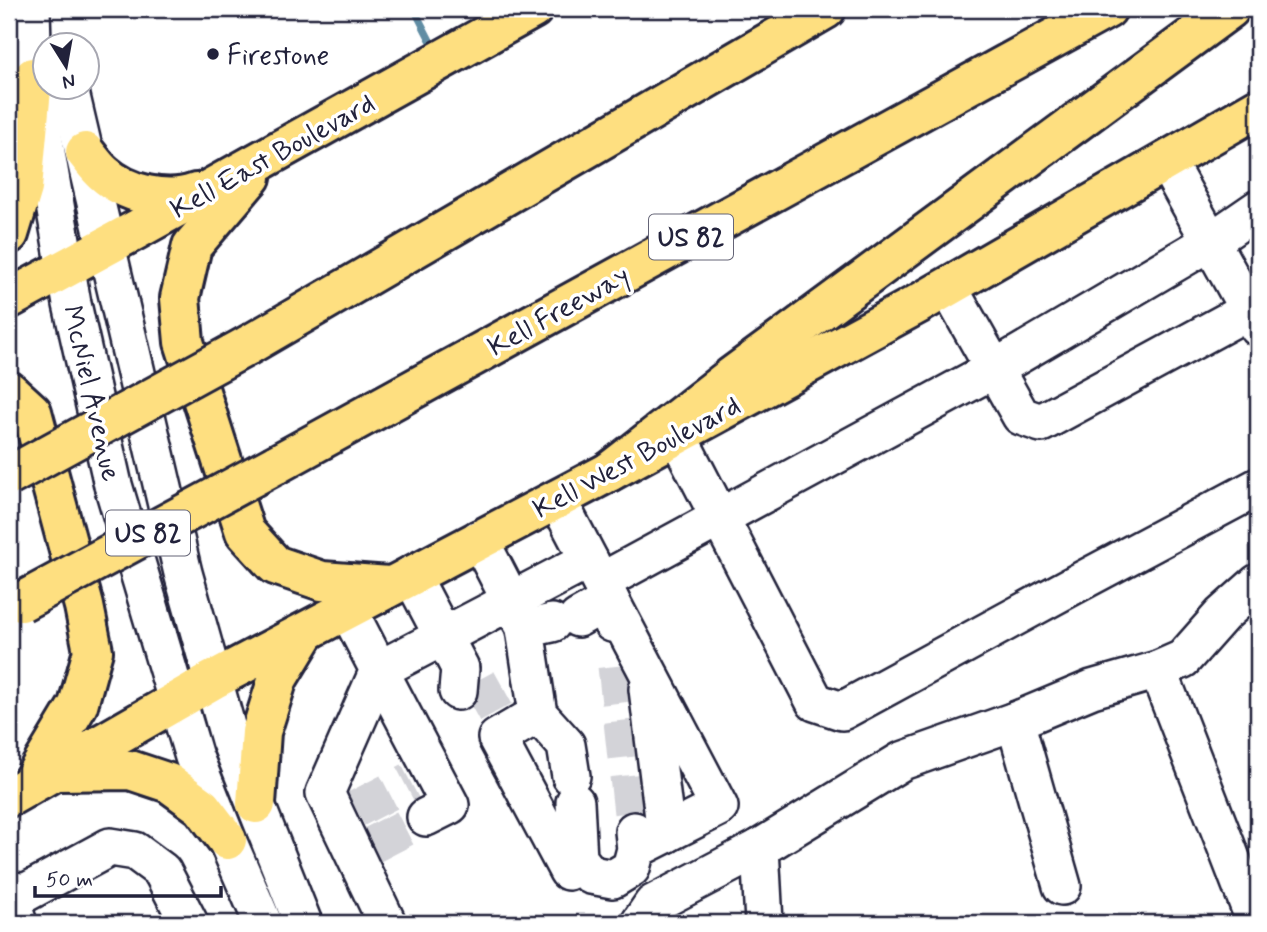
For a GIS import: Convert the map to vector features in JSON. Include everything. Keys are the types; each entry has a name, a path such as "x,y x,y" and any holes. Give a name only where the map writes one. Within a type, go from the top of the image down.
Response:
{"main road":[{"name":"Kell East Boulevard","path":"9,299 533,9"},
{"path":"9,476 247,346 826,9"},
{"name":"Kell Freeway","path":"15,605 1107,9"},
{"path":"609,472 742,369 1230,9"},
{"path":"9,234 23,188 32,88"},
{"name":"Kell West Boulevard","path":"31,785 213,680 609,472 948,287 1258,108"},
{"path":"85,152 104,174 129,190 157,197 187,197 214,187"},
{"path":"268,157 192,246 180,298 184,342 245,532 275,565 322,581 400,580"},
{"path":"9,391 32,412 84,606 93,651 78,705 31,785"},
{"path":"256,804 261,732 278,678 308,629"},
{"path":"31,785 130,770 169,783 202,807 227,840"}],"street":[{"name":"McNiel Avenue","path":"31,9 32,43"},
{"path":"44,9 52,32"},
{"name":"McNiel Avenue","path":"37,102 72,304 113,485 194,757 263,923"},
{"name":"McNiel Avenue","path":"72,102 183,573 213,680 230,740 303,923"},
{"path":"948,287 1021,416 1041,422 1254,319 1166,161"},
{"path":"387,923 363,850 347,814 325,793 379,670 444,636 542,618 600,581 994,369 1257,213"},
{"path":"677,435 815,702 842,711 1258,487"},
{"path":"557,499 600,581 631,667 719,807 645,838"},
{"path":"479,539 542,618 538,714 566,745 573,789 578,859 591,875 613,879 631,868 645,838 631,667"},
{"path":"400,580 444,636 466,680"},
{"path":"542,618 600,581"},
{"path":"640,923 653,904 761,848 902,761 1015,721 1092,689 1158,670 1184,659 1222,615 1258,583"},
{"path":"347,608 379,670 421,776 450,805 426,817"},
{"path":"1158,670 1254,907"},
{"path":"538,714 490,726 568,871"},
{"path":"1015,721 1062,886"},
{"path":"9,890 25,893 110,847 135,851 162,871 189,923"},
{"path":"761,848 764,923"},
{"path":"9,897 18,923"}],"waterway":[{"path":"414,9 430,40"}],"tunnel":[{"path":"616,666 634,831"},
{"path":"478,680 496,713"},
{"path":"356,809 410,781"},
{"path":"372,845 426,817"}],"place":[{"name":"Firestone","path":"213,54"}]}
